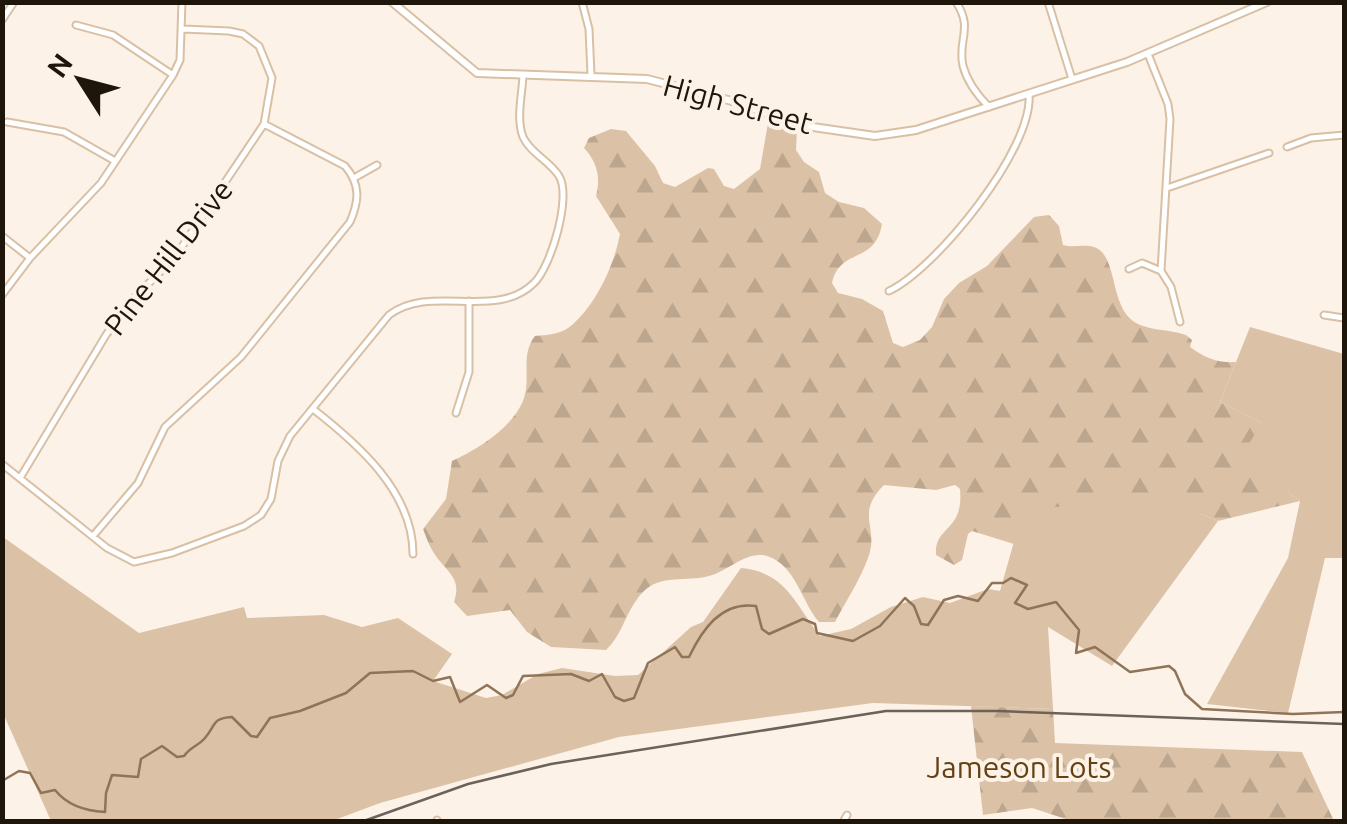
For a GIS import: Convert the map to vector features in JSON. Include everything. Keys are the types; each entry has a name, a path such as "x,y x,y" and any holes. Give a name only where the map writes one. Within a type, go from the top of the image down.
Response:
{"street":[{"path":"2,20 14,2"},
{"path":"2,295 30,258 102,183 173,75 180,60 182,2"},
{"name":"High Street","path":"392,2 472,71 484,75 591,75 662,81 799,125 875,136 916,130 1148,54 1267,2"},
{"path":"582,2 589,29 591,75"},
{"path":"956,2 965,17 963,66 977,95 989,107"},
{"path":"1048,2 1072,79"},
{"path":"76,25 113,35 173,75"},
{"name":"Pine Hill Drive","path":"20,478 106,336 130,302 175,257 264,124 272,78 259,46 243,34 229,31 182,30"},
{"path":"1148,54 1168,104 1161,272"},
{"path":"2,464 118,556 142,562 253,521 272,499 282,448 379,326 400,307 421,300 514,297 534,284 546,265 564,202 562,180 522,134 523,76"},
{"path":"888,291 920,270 993,186 1017,140 1030,103 1029,94"},
{"path":"7,122 64,132 116,161"},
{"path":"93,536 138,482 165,427 240,357 350,222 358,196 354,178 336,160 264,124"},
{"path":"1288,146 1311,138 1344,135"},
{"path":"1167,188 1269,153"},
{"path":"354,178 376,165"},
{"path":"2,236 30,258"},
{"path":"1130,269 1142,263 1161,272 1171,287 1180,322"},
{"path":"456,414 469,372 469,300"},
{"path":"1324,315 1344,318"},
{"path":"313,409 376,465 412,530 413,554"}],"green space":[{"path":"768,123 797,129 796,150 804,162 819,172 825,193 839,202 864,208 882,224 872,245 842,264 832,283 838,293 862,299 883,311 893,343 903,347 920,340 932,327 944,299 959,283 987,266 1034,217 1049,215 1059,226 1063,245 1090,246 1102,252 1120,303 1133,321 1186,335 1192,340 1190,347 1201,354 1217,361 1236,362 1220,402 1262,423 1289,493 1300,501 1218,521 1201,514 1024,510 1014,544 972,531 962,560 954,565 936,555 939,538 958,514 960,489 955,485 936,490 884,485 875,495 869,513 868,558 835,622 819,622 785,567 760,555 709,576 650,586 637,599 606,650 551,647 527,632 510,610 467,616 454,602 454,578 433,552 423,529 446,499 452,461 494,436 519,409 526,390 528,351 535,336 559,332 572,325 597,295 609,271 620,234 596,196 597,170 584,148 589,138 611,129 626,131 655,166 663,183 675,187 708,168 714,169 724,186 734,189 760,169"},
{"path":"1250,327 1344,354 1344,558 1325,558 1288,713 1207,704 1288,558 1300,501 1248,445 1262,423 1220,402"},
{"path":"1190,495 1201,514 1218,521 1112,666 1048,627 1053,709 873,703 619,737 380,803 332,821 51,821 3,713 3,537 139,633 244,607 247,618 324,615 362,627 398,618 452,654 433,681 486,698 502,695 538,674 562,668 615,676 638,675 691,627 703,622 741,568 779,583 820,636 851,629 891,607 923,597 950,603 988,589 1000,591 1023,510"},
{"name":"Jameson Lots","path":"971,706 1053,709 1055,743 1302,752 1334,821 1075,822 1032,808 983,815"}],"waterway":[{"path":"2,781 19,771 30,773 41,793 55,790 77,806 105,812 112,775 138,777 141,759 162,746 177,757 184,756 218,721 232,717 257,737 270,718 346,693 370,673 413,671 433,681 450,677 460,702 487,685 506,698 513,695 523,676 571,674 589,681 602,674 615,697 624,701 634,698 648,663 675,647 682,657 689,657 714,620 733,608 756,606 762,629 769,634 803,619 815,624 817,633 853,641 880,626 905,598 914,606 921,624 928,625 944,600 958,596 978,601 992,583 1011,578 1027,585 1015,603 1028,609 1056,602 1079,630 1076,653 1095,647 1130,672 1169,666 1185,694 1202,709 1293,714 1344,712"}],"railway":[{"path":"361,822 468,784 551,764 886,711 999,711 1344,724"}]}
